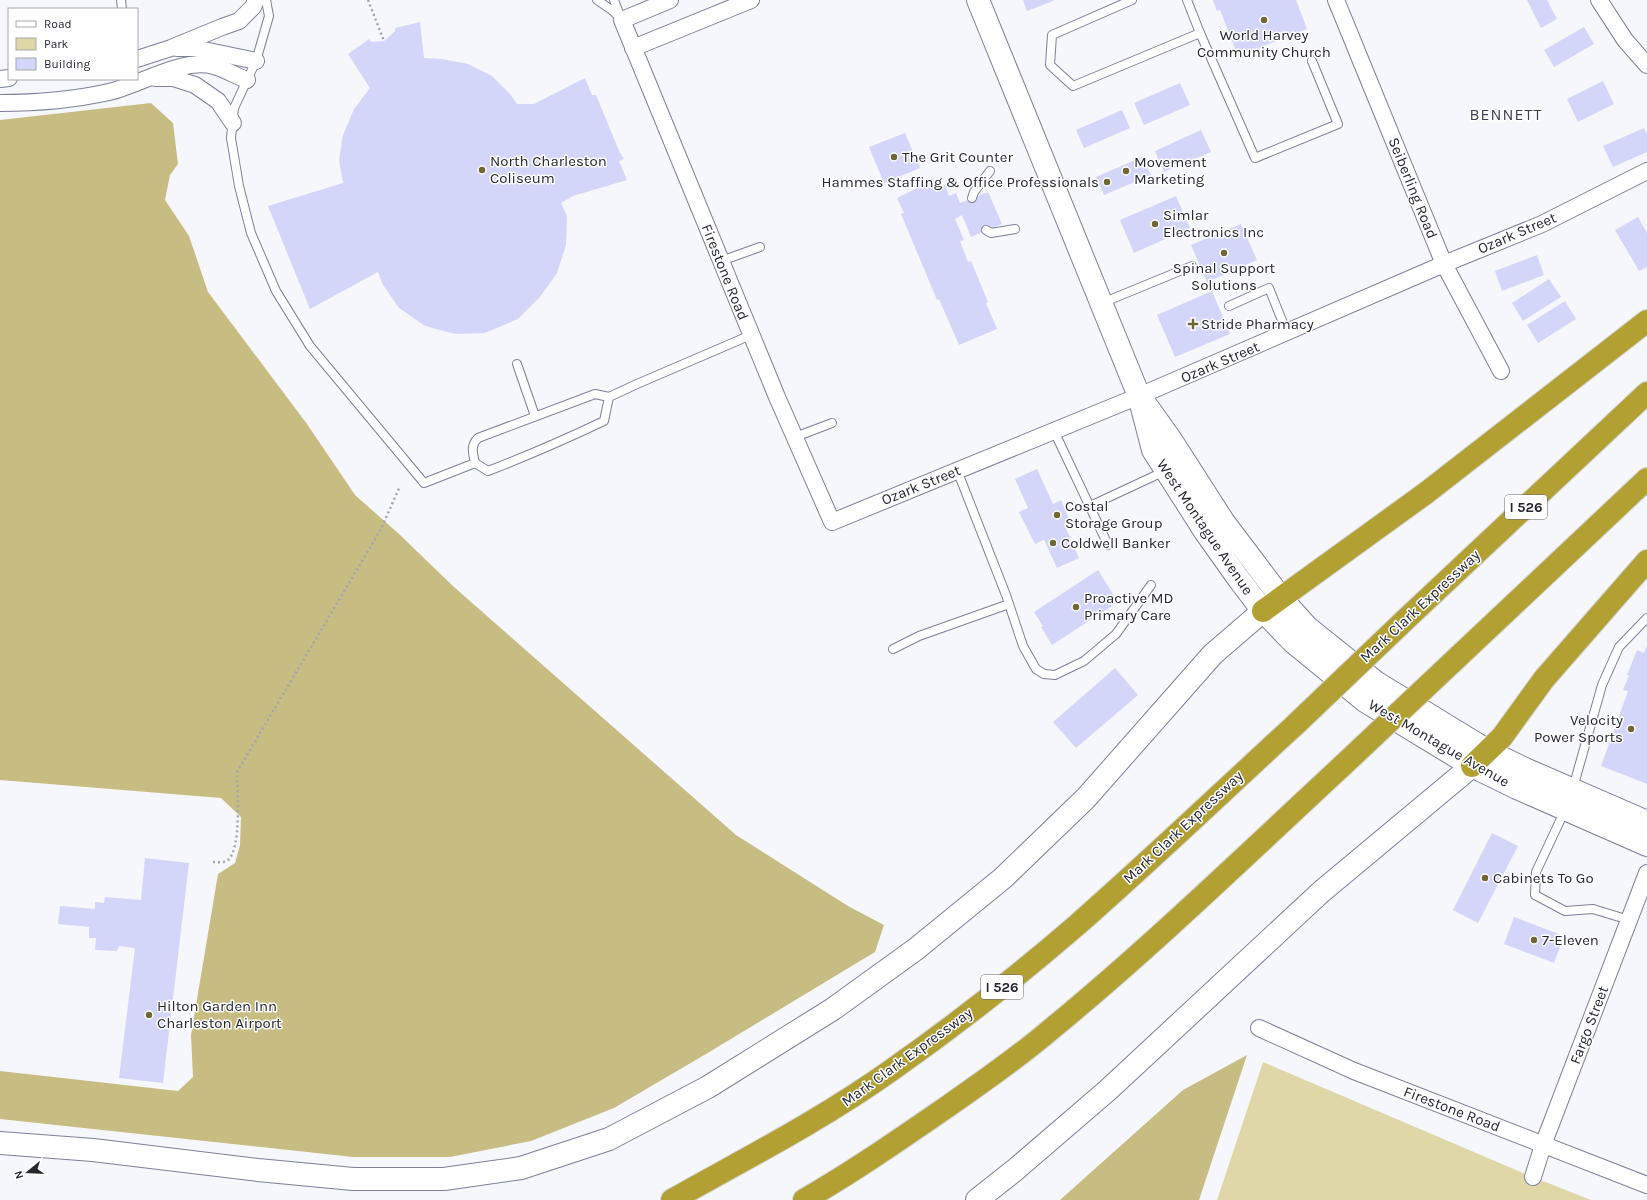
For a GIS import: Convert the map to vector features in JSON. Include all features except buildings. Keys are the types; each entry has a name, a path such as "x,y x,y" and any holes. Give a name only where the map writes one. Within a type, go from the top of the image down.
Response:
{"highway":[{"path":"1263,611 1426,493 1647,321"},
{"name":"Mark Clark Expressway","path":"672,1200 742,1163 841,1104 939,1036 1023,971 1078,925 1295,725 1647,394"},
{"path":"804,1200 832,1184 901,1139 975,1088 1048,1032 1159,936 1647,479"},
{"path":"1472,766 1502,737 1544,679 1647,561"},
{"path":"833,1200 860,1183 944,1124 997,1071"}],"main road":[{"name":"West Montague Avenue","path":"978,0 1139,396 1153,450 1206,533 1263,611 1293,642 1365,700 1472,766 1517,788 1569,800 1647,822"},
{"name":"West Montague Avenue","path":"1139,396 1171,440 1223,520 1281,598 1307,627 1377,684 1569,800 1647,845"},
{"path":"0,1143 93,1150 258,1170 353,1179 444,1179 521,1168 609,1140 708,1087 833,1009 916,948 1003,878 1086,798 1212,654 1263,611"},
{"path":"977,1200 1015,1170 1108,1090 1321,892 1472,766"}],"street":[{"path":"138,59 171,48 239,21 252,7 256,0"},
{"path":"622,20 670,0"},
{"path":"633,48 751,0"},
{"name":"Seiberling Road","path":"1336,0 1444,264 1501,371"},
{"path":"1599,0 1625,40 1647,65"},
{"name":"Firestone Road","path":"622,20 751,335 832,522"},
{"path":"171,48 194,48 256,61"},
{"path":"0,103 36,103 73,99 151,78 172,69 190,65 212,66 247,80"},
{"path":"151,78 173,78 195,85 218,101 232,123"},
{"name":"Ozark Street","path":"832,522 1139,396 1444,264 1542,224 1647,171"},
{"name":"Fargo Street","path":"1533,1178 1543,1145 1647,874"},
{"name":"Firestone Road","path":"1259,1028 1354,1071 1647,1185"}],"lane":[{"path":"266,0 269,16 256,61 234,108 231,138 239,186 251,233 276,291 310,346 424,483 475,463"},
{"path":"597,0 613,11 622,20"},
{"path":"614,0 622,20"},
{"path":"1132,0 1052,35 1050,65 1073,86 1200,33"},
{"path":"1187,0 1255,158 1338,124 1312,61"},
{"path":"972,198 974,192 990,171"},
{"path":"986,230 992,233 1015,229"},
{"path":"721,261 760,247"},
{"path":"1101,303 1192,266"},
{"path":"1228,306 1269,288 1286,333"},
{"path":"609,398 604,421 528,455 488,470 475,463 472,449 474,442 478,438 595,394 609,398 637,384 751,335"},
{"path":"517,364 535,416"},
{"path":"794,437 832,423"},
{"path":"1054,431 1108,545"},
{"path":"957,470 1009,604 1023,646 1036,669 1044,674 1055,676 1084,660 1116,634 1151,585"},
{"path":"1090,506 1166,471"},
{"path":"893,649 919,636 1009,604"},
{"path":"1629,920 1593,909 1565,911 1535,895 1536,872 1569,800 1602,685 1619,647 1647,618"}],"path":[{"path":"368,0 384,41"},
{"path":"213,862 220,863 228,860 234,851 238,812 237,772 381,529 400,486"}],"green space":[{"path":"1263,1062 1523,1173 1591,1200 1217,1200"}],"shaded area":[{"path":"151,103 173,123 178,164 170,175 165,200 189,236 208,292 307,424 355,495 399,534 454,587 736,835 848,906 884,925 875,952 614,1108 531,1141 450,1157 353,1157 0,1119 0,1071 178,1091 193,1077 191,1035 218,874 235,863 240,845 241,817 221,798 0,780 0,120"},
{"path":"1247,1055 1199,1200 1060,1200 1183,1090"}],"place":[{"name":"World Harvey Community Church","path":"1264,20"},
{"name":"The Grit Counter","path":"894,157"},
{"name":"North Charleston Coliseum","path":"482,170"},
{"name":"Movement Marketing","path":"1126,171"},
{"name":"Hammes Staffing & Office Professionals","path":"1107,182"},
{"name":"Simlar Electronics Inc","path":"1155,224"},
{"name":"Spinal Support Solutions","path":"1224,253"},
{"name":"Stride Pharmacy","path":"1193,324"},
{"name":"Costal Storage Group","path":"1057,515"},
{"name":"Coldwell Banker","path":"1053,543"},
{"name":"Proactive MD Primary Care","path":"1076,607"},
{"name":"Velocity Power Sports","path":"1631,729"},
{"name":"Cabinets To Go","path":"1485,878"},
{"name":"7-Eleven","path":"1534,940"},
{"name":"Hilton Garden Inn Charleston Airport","path":"149,1015"}],"district":[{"name":"BENNETT","path":"1506,114"}]}
